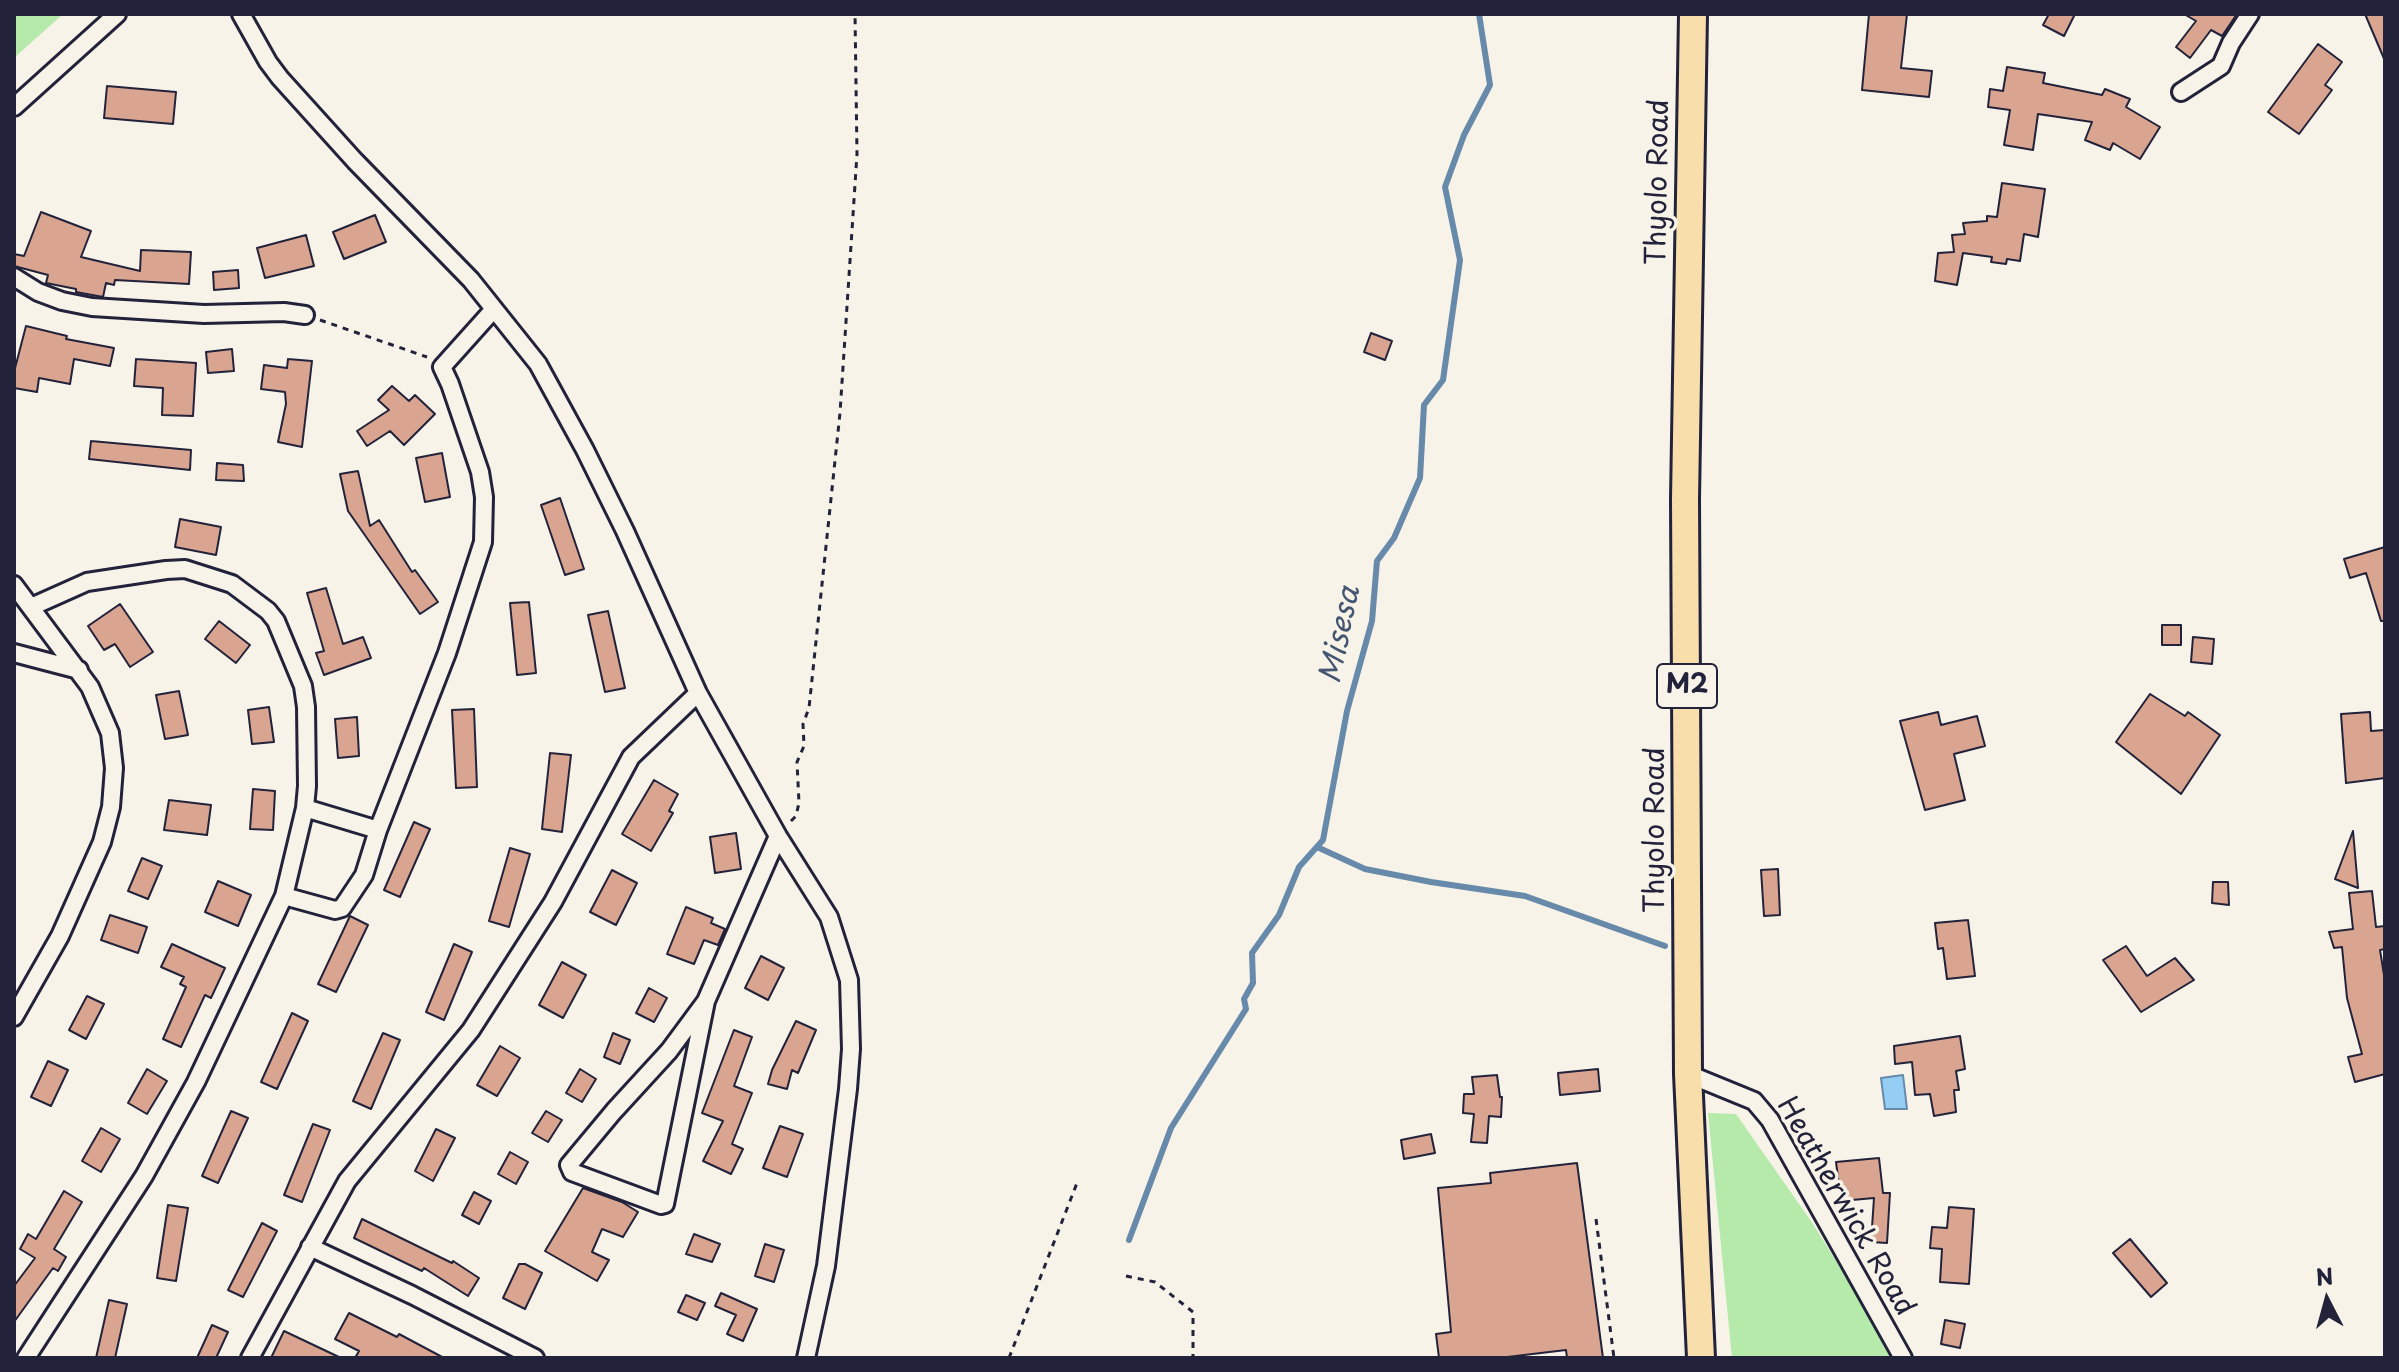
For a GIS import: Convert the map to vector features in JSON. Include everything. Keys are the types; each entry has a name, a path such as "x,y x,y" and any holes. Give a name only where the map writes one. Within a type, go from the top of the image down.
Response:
{"highway":[{"name":"Thyolo Road","path":"1693,14 1685,499 1688,1074 1701,1358"}],"street":[{"path":"14,107 117,14"},
{"path":"241,14 280,78 355,161 471,280 538,364 585,450 698,693 778,836 826,910 842,953 851,994 851,1049 826,1266 806,1358"},
{"path":"2181,92 2221,66 2231,43 2250,14"},
{"path":"14,277 38,292 92,307 204,314 284,312 305,315"},
{"path":"284,896 335,910 342,908 364,875 378,830 447,653 483,542 484,497 480,472 442,367 494,309"},
{"path":"26,1358 144,1176 189,1095 284,896 305,808 306,707 303,686 276,621 268,611 220,578 176,569 127,574 87,582 31,607"},
{"path":"14,585 79,670 106,720 114,768 111,807 102,842 60,936 14,1017"},
{"path":"14,653 79,670"},
{"path":"250,1358 347,1181 471,1030 553,902 631,757 698,693"},
{"path":"305,808 378,830"},
{"path":"706,1001 669,1051 569,1165 572,1172 661,1205 666,1204 706,1001 778,836"},
{"name":"Heatherwick Road","path":"1688,1074 1754,1101 1770,1120 1903,1358"},
{"path":"310,1247 535,1358"}],"path":[{"path":"778,836 796,816 799,803 797,762 804,746 803,724 809,708 832,502 857,154 855,14"},
{"path":"305,315 426,356 442,367"},
{"path":"1009,1358 1077,1183"},
{"path":"1596,1219 1614,1358"},
{"path":"1126,1276 1155,1282 1193,1312 1193,1358"}],"green space":[{"path":"14,14 63,14 14,58"},
{"path":"1708,1113 1736,1114 1811,1221 1897,1358 1732,1358"}],"water":[{"path":"1903,1075 1907,1109 1885,1109 1881,1078"}],"building":[{"path":"1869,14 1907,14 1901,68 1932,71 1929,97 1862,90"},
{"path":"2049,14 2075,14 2064,36 2043,25"},
{"path":"2184,14 2237,14 2222,36 2211,30 2190,58 2176,47 2196,21"},
{"path":"2365,14 2385,14 2385,61"},
{"path":"2318,44 2342,62 2325,85 2332,90 2299,134 2268,112"},
{"path":"2007,67 2045,73 2043,83 2102,95 2105,89 2130,99 2126,107 2160,127 2140,159 2113,143 2110,150 2085,140 2092,122 2038,114 2033,150 2004,145 2010,110 1988,107 1990,89 2003,91"},
{"path":"107,86 176,92 173,124 104,118"},
{"path":"2002,183 2045,189 2038,237 2024,234 2020,261 2007,259 2006,264 1991,262 1992,257 1963,253 1957,285 1935,281 1938,253 1954,252 1952,235 1965,234 1963,223 1987,221 1987,216 1997,217"},
{"path":"41,212 91,231 81,257 140,271 141,250 191,252 189,284 115,280 114,285 106,283 103,297 46,283 48,275 14,266 14,254 24,256"},
{"path":"375,215 386,242 344,259 333,232"},
{"path":"306,235 314,266 265,278 257,248"},
{"path":"238,270 239,288 214,290 213,272"},
{"path":"26,326 67,336 66,339 114,348 110,366 74,359 70,384 39,378 37,392 14,388 14,372"},
{"path":"1371,333 1392,341 1385,360 1364,352"},
{"path":"232,349 234,371 208,373 206,352"},
{"path":"136,359 196,363 193,416 162,415 163,388 134,386"},
{"path":"288,359 312,361 302,447 278,442 286,404 285,392 261,389 264,365 287,368"},
{"path":"392,386 409,401 415,395 435,414 404,445 390,431 367,446 357,431 389,410 378,400"},
{"path":"91,441 191,450 190,470 89,459"},
{"path":"442,453 450,497 425,502 416,458"},
{"path":"217,463 243,465 244,481 216,480"},
{"path":"358,471 370,526 379,520 412,572 415,570 438,602 420,614 348,511 340,474"},
{"path":"560,498 584,569 565,575 541,505"},
{"path":"180,519 221,527 216,555 175,547"},
{"path":"2385,547 2385,621 2381,621 2366,573 2350,578 2344,559"},
{"path":"326,588 343,644 363,637 371,658 324,675 316,653 324,651 307,593"},
{"path":"529,602 536,673 517,675 510,603"},
{"path":"120,604 153,652 130,667 115,644 104,650 88,626"},
{"path":"608,611 625,688 605,692 588,615"},
{"path":"219,621 250,645 236,663 205,639"},
{"path":"2162,625 2181,625 2181,645 2162,645"},
{"path":"2193,637 2214,639 2212,664 2191,662"},
{"path":"179,691 188,735 165,739 156,695"},
{"path":"2150,694 2185,716 2188,712 2220,735 2181,794 2116,742"},
{"path":"269,707 274,742 252,744 248,710"},
{"path":"474,709 477,787 456,788 452,710"},
{"path":"1938,712 1941,725 1977,716 1985,746 1954,754 1965,800 1925,810 1900,721"},
{"path":"2370,712 2371,731 2385,730 2385,778 2346,783 2341,714"},
{"path":"357,717 359,756 338,758 335,719"},
{"path":"550,753 571,755 562,832 542,829"},
{"path":"654,780 678,794 669,811 673,813 651,851 622,834"},
{"path":"253,789 275,791 273,830 250,829"},
{"path":"169,800 211,805 207,835 164,830"},
{"path":"414,822 430,829 400,897 384,890"},
{"path":"2353,831 2358,888 2335,879"},
{"path":"736,833 741,869 715,873 710,837"},
{"path":"510,848 530,854 509,927 489,921"},
{"path":"142,858 162,866 148,899 128,891"},
{"path":"1778,869 1780,915 1764,916 1761,870"},
{"path":"612,870 637,883 616,925 590,912"},
{"path":"218,881 251,895 238,926 205,912"},
{"path":"2213,882 2228,882 2229,905 2212,903"},
{"path":"2372,891 2376,927 2385,926 2385,949 2380,950 2385,981 2385,1074 2355,1082 2348,1057 2362,1054 2347,998 2342,947 2334,948 2329,932 2353,929 2349,893"},
{"path":"686,907 713,918 711,923 725,929 718,945 704,940 694,964 667,954"},
{"path":"110,915 147,927 138,953 101,940"},
{"path":"350,916 368,925 336,992 318,984"},
{"path":"1968,920 1975,976 1947,979 1943,948 1938,949 1935,923"},
{"path":"172,944 225,968 211,998 205,995 181,1047 163,1039 186,987 180,984 184,977 161,967"},
{"path":"454,944 472,952 444,1020 426,1012"},
{"path":"2126,946 2147,976 2175,958 2194,980 2141,1012 2103,960"},
{"path":"761,956 784,968 768,1000 745,988"},
{"path":"562,962 586,975 563,1018 539,1005"},
{"path":"649,988 667,998 654,1022 636,1013"},
{"path":"87,996 104,1004 86,1039 69,1030"},
{"path":"292,1013 308,1021 277,1089 261,1082"},
{"path":"796,1021 816,1030 798,1073 792,1070 787,1089 768,1084 772,1070"},
{"path":"734,1030 752,1037 734,1086 752,1093 732,1144 743,1149 731,1174 703,1161 723,1121 702,1113"},
{"path":"383,1033 400,1040 371,1109 353,1101"},
{"path":"613,1033 630,1040 620,1064 604,1057"},
{"path":"1960,1036 1965,1069 1956,1071 1959,1090 1954,1090 1956,1112 1934,1116 1930,1094 1915,1095 1912,1062 1895,1064 1894,1046"},
{"path":"500,1046 520,1058 497,1096 477,1085"},
{"path":"48,1061 68,1070 51,1106 31,1097"},
{"path":"147,1069 167,1081 147,1114 128,1103"},
{"path":"580,1069 596,1079 582,1102 566,1093"},
{"path":"1598,1069 1600,1091 1560,1095 1558,1073"},
{"path":"1497,1075 1502,1097 1501,1117 1489,1116 1487,1143 1471,1142 1474,1114 1463,1113 1464,1094 1474,1094 1472,1077"},
{"path":"231,1111 248,1118 218,1183 202,1176"},
{"path":"546,1111 562,1120 548,1142 532,1133"},
{"path":"313,1124 330,1130 302,1202 284,1195"},
{"path":"780,1126 803,1134 787,1177 763,1168"},
{"path":"101,1128 120,1139 101,1172 82,1161"},
{"path":"436,1129 455,1138 433,1181 415,1171"},
{"path":"1431,1134 1435,1153 1404,1159 1401,1140"},
{"path":"510,1152 528,1162 516,1184 498,1174"},
{"path":"1879,1158 1883,1193 1890,1193 1887,1243 1871,1242 1874,1198 1841,1201 1836,1162"},
{"path":"1577,1163 1603,1358 1567,1358 1566,1350 1499,1358 1439,1358 1436,1334 1451,1332 1438,1188 1491,1183 1490,1173"},
{"path":"583,1188 622,1202 638,1212 623,1237 602,1229 592,1252 609,1260 597,1281 545,1251"},
{"path":"64,1191 82,1202 54,1249 66,1257 58,1271 53,1268 14,1322 14,1286 35,1258 20,1249 28,1234 36,1239"},
{"path":"474,1192 491,1201 479,1224 462,1215"},
{"path":"168,1205 188,1208 176,1281 157,1278"},
{"path":"1949,1207 1974,1209 1969,1284 1940,1282 1942,1249 1930,1248 1932,1227 1947,1228"},
{"path":"362,1219 453,1261 479,1278 468,1296 424,1268 422,1271 354,1238"},
{"path":"262,1223 277,1231 243,1297 228,1290"},
{"path":"694,1234 720,1244 712,1262 686,1254"},
{"path":"2130,1239 2167,1283 2151,1297 2113,1253"},
{"path":"765,1244 784,1250 774,1282 755,1276"},
{"path":"519,1264 542,1273 525,1309 503,1298"},
{"path":"721,1293 757,1309 743,1341 727,1334 736,1315 715,1306"},
{"path":"686,1295 705,1303 697,1320 678,1312"},
{"path":"109,1300 127,1304 115,1358 96,1358"},
{"path":"349,1313 397,1337 399,1334 444,1358 355,1358 359,1351 335,1339"},
{"path":"1945,1320 1965,1324 1960,1348 1941,1344"},
{"path":"212,1325 228,1332 216,1358 197,1358"},
{"path":"284,1331 341,1358 271,1358"}],"waterway":[{"name":"Misesa","path":"1129,1240 1171,1128 1246,1009 1244,999 1253,983 1252,953 1279,915 1299,867 1323,840 1347,711 1372,621 1377,561 1394,538 1420,478 1424,405 1443,380 1460,260 1445,187 1464,135 1490,85 1479,14"},
{"path":"1317,847 1365,869 1525,896 1665,946"}]}
